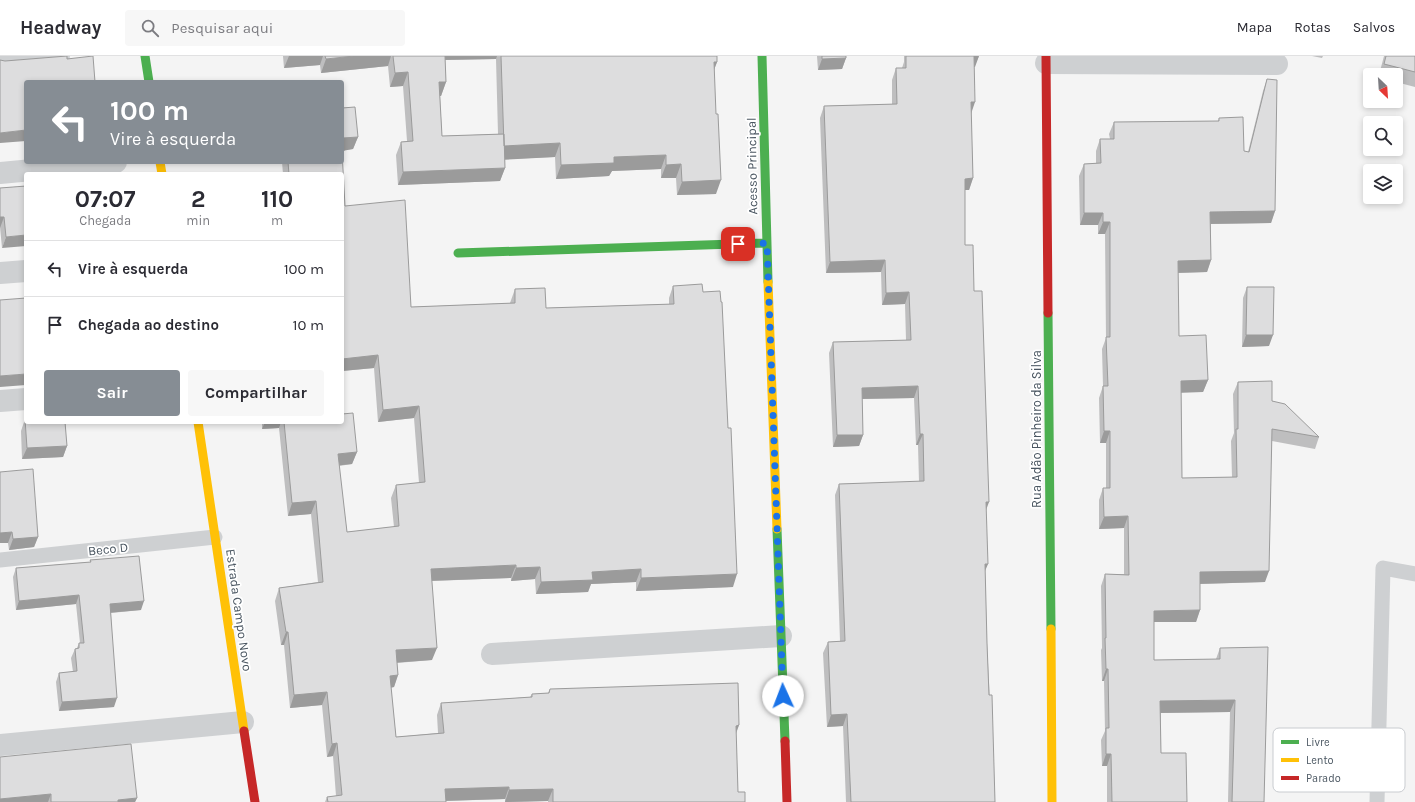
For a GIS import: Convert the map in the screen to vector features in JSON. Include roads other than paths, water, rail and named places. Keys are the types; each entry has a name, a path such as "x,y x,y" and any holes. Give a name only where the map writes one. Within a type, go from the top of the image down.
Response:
{"street":[{"path":"0,60 59,56"},
{"path":"145,56 149,80"},
{"name":"Acesso Principal","path":"762,56 767,243 787,802"},
{"path":"1046,60 1277,64"},
{"name":"Rua Adão Pinheiro da Silva","path":"1046,60 1052,802"},
{"path":"0,173 95,164"},
{"path":"458,253 767,243"},
{"path":"0,273 24,271"},
{"path":"0,401 24,399"},
{"name":"Estrada Campo Novo","path":"198,424 255,802"},
{"path":"492,654 781,636"},
{"path":"0,745 243,722"}],"lane":[{"name":"Beco D","path":"0,560 215,537"},
{"path":"1379,728 1383,568 1415,574"},
{"path":"1377,792 1377,802"}]}
